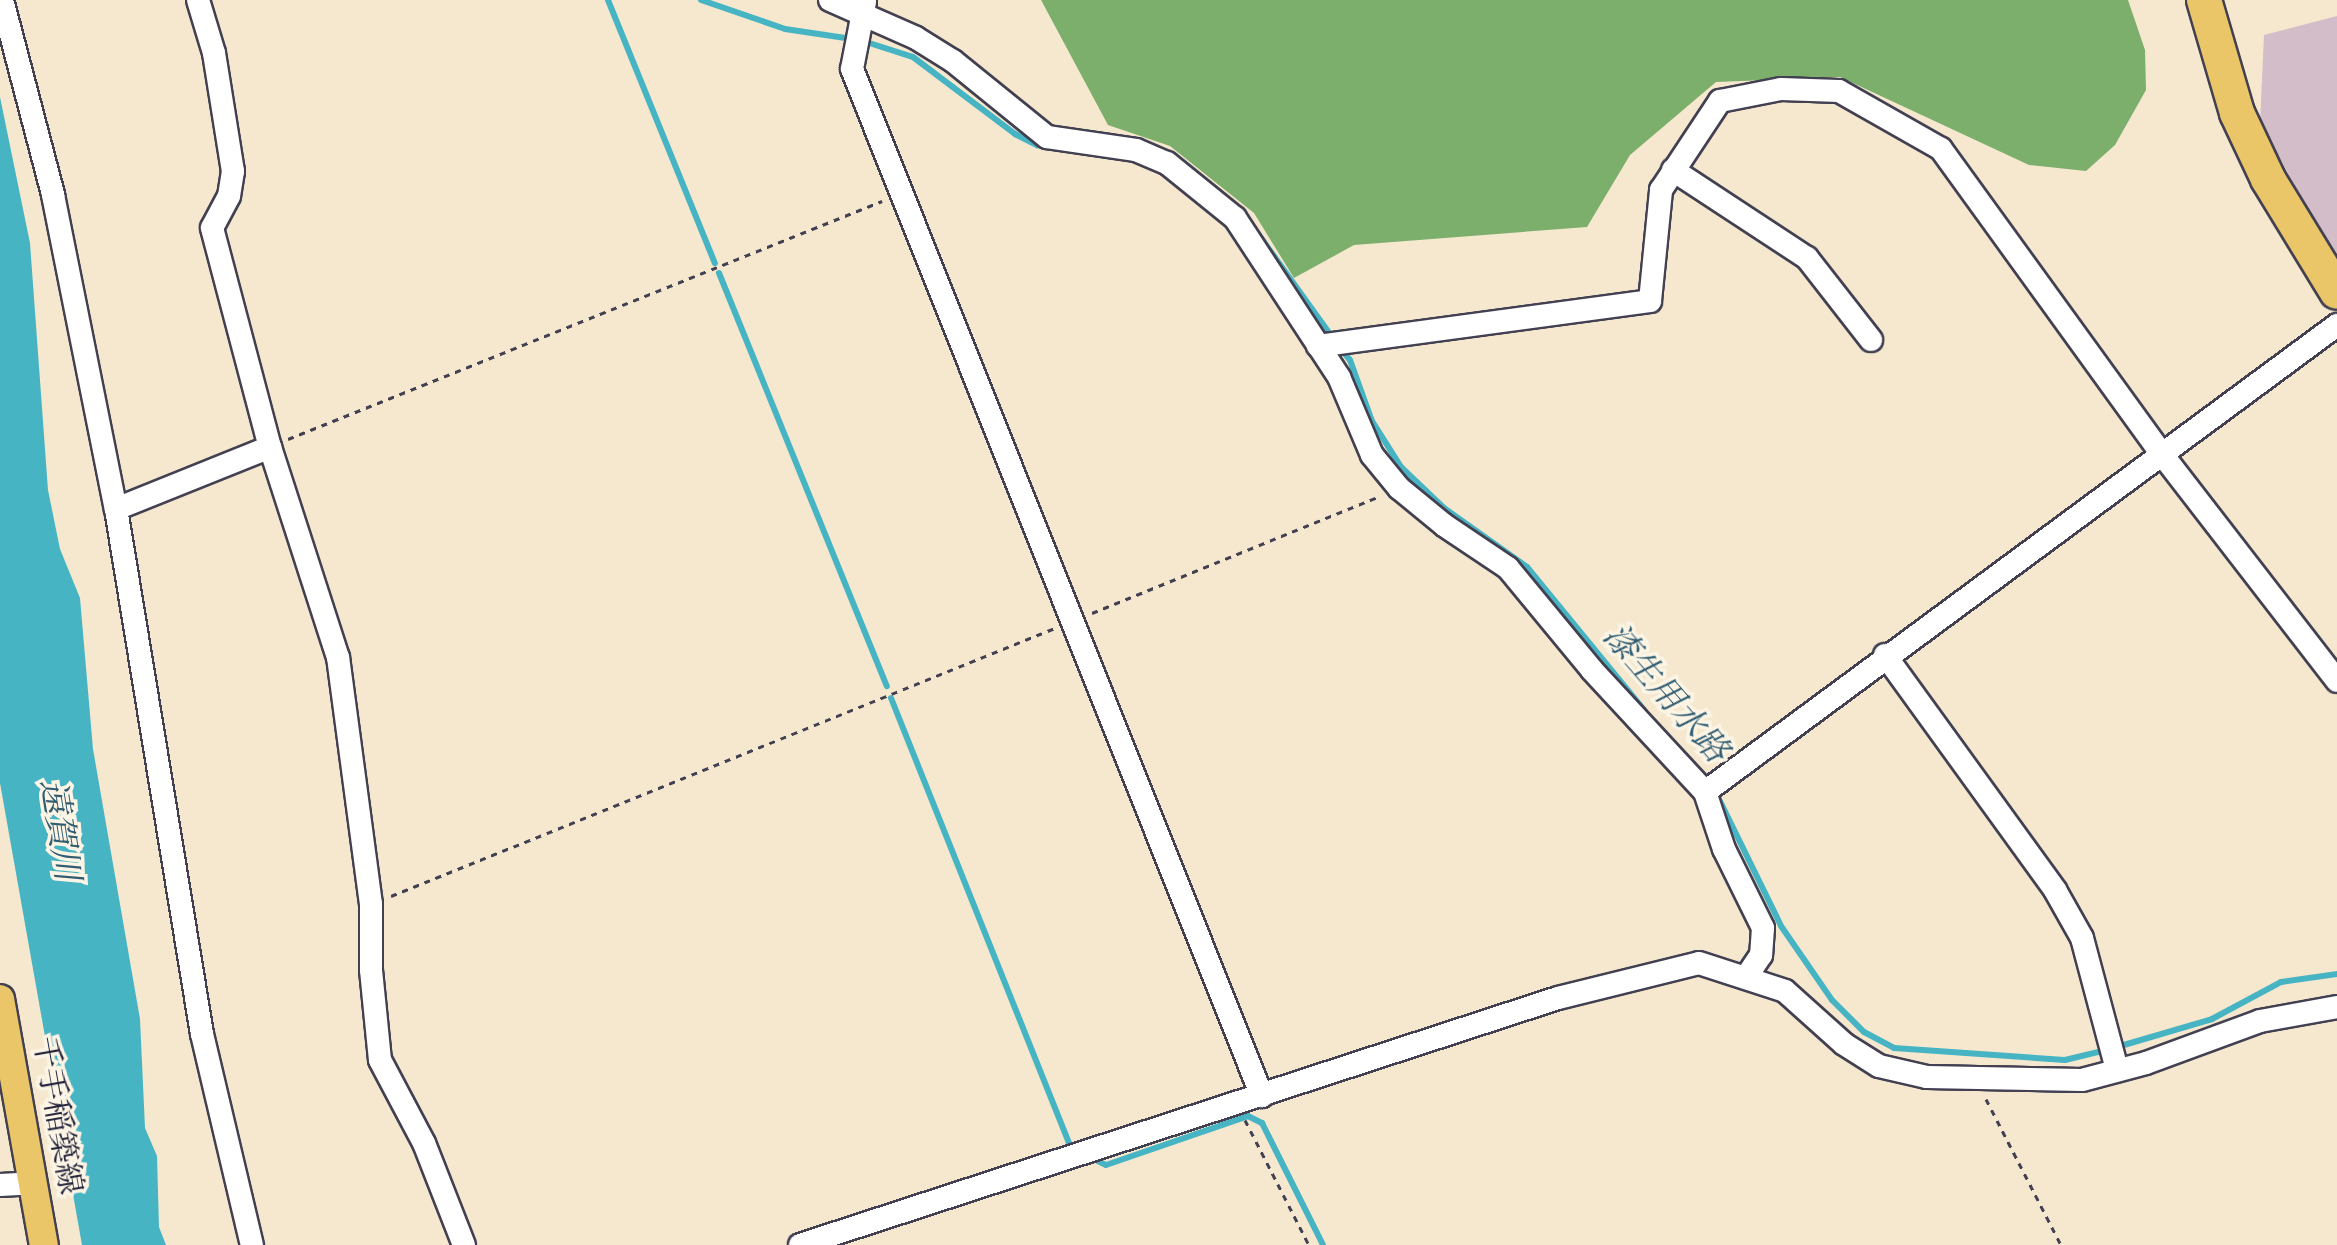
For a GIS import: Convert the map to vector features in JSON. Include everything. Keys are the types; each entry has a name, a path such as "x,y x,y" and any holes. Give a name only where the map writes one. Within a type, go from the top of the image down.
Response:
{"highway":[{"path":"2204,0 2237,113 2268,179 2337,292"}],"main road":[{"name":"千手稲築線","path":"0,999 44,1245"}],"street":[{"path":"2,0 43,148 116,509 202,1034 252,1245"},
{"path":"198,0 214,53 233,171 229,196 212,228 270,447 338,657 371,904 371,970 380,1060 424,1143 464,1245"},
{"path":"830,0 864,7 953,61 1047,137 1136,150 1167,163 1202,188 1235,218 1339,377 1372,455 1399,488 1508,568 1592,670 1705,792 1724,849 1763,928 1761,955 1747,976"},
{"path":"864,7 852,69 905,193 1071,621 1262,1096"},
{"path":"1318,346 1650,301 1661,190 1720,101 1781,89 1839,91 1941,149 2161,453 2337,681"},
{"path":"1673,170 1807,258 1871,340"},
{"path":"1705,792 1885,655 2337,325"},
{"path":"116,509 270,447"},
{"path":"1885,655 2055,890 2082,938 2117,1070"},
{"path":"800,1245 1558,998 1699,963 1747,976 1785,991 1844,1044 1879,1066 1927,1077 2082,1080 2260,1021 2337,1007"},
{"path":"0,1185 33,1183"}],"path":[{"path":"270,447 905,193"},
{"path":"371,904 1399,488"},
{"path":"1975,1077 2061,1245"},
{"path":"1247,1124 1309,1245"}],"shaded area":[{"path":"2337,16 2337,260 2260,124 2264,35"}],"green space":[{"path":"1041,0 2128,0 2145,50 2146,90 2115,145 2086,171 2029,165 1840,77 1716,82 1630,155 1587,227 1354,245 1294,278 1254,213 1170,146 1108,125"}],"water":[{"name":"遠賀川","path":"0,97 30,243 48,490 60,549 80,598 93,749 140,1019 145,1128 157,1156 159,1227 166,1245 82,1245 0,783"}],"waterway":[{"path":"608,0 715,263"},
{"path":"701,0 785,29 852,39"},
{"path":"863,41 913,57 1015,134 1037,145 1043,142"},
{"name":"漆生用水路","path":"1083,132 1112,136"},
{"name":"漆生用水路","path":"1243,213 1332,337"},
{"path":"719,273 887,686"},
{"name":"漆生用水路","path":"1341,349 1350,360 1372,421 1401,467 1444,508 1527,567 1645,711"},
{"path":"891,698 1069,1144"},
{"name":"漆生用水路","path":"1715,791 1781,926 1832,1000 1864,1032 1894,1048 2065,1060 2106,1050"},
{"name":"漆生用水路","path":"2117,1047 2212,1019 2281,982 2337,974"},
{"path":"1094,1159 1106,1165 1248,1116 1262,1123 1323,1245"}]}
